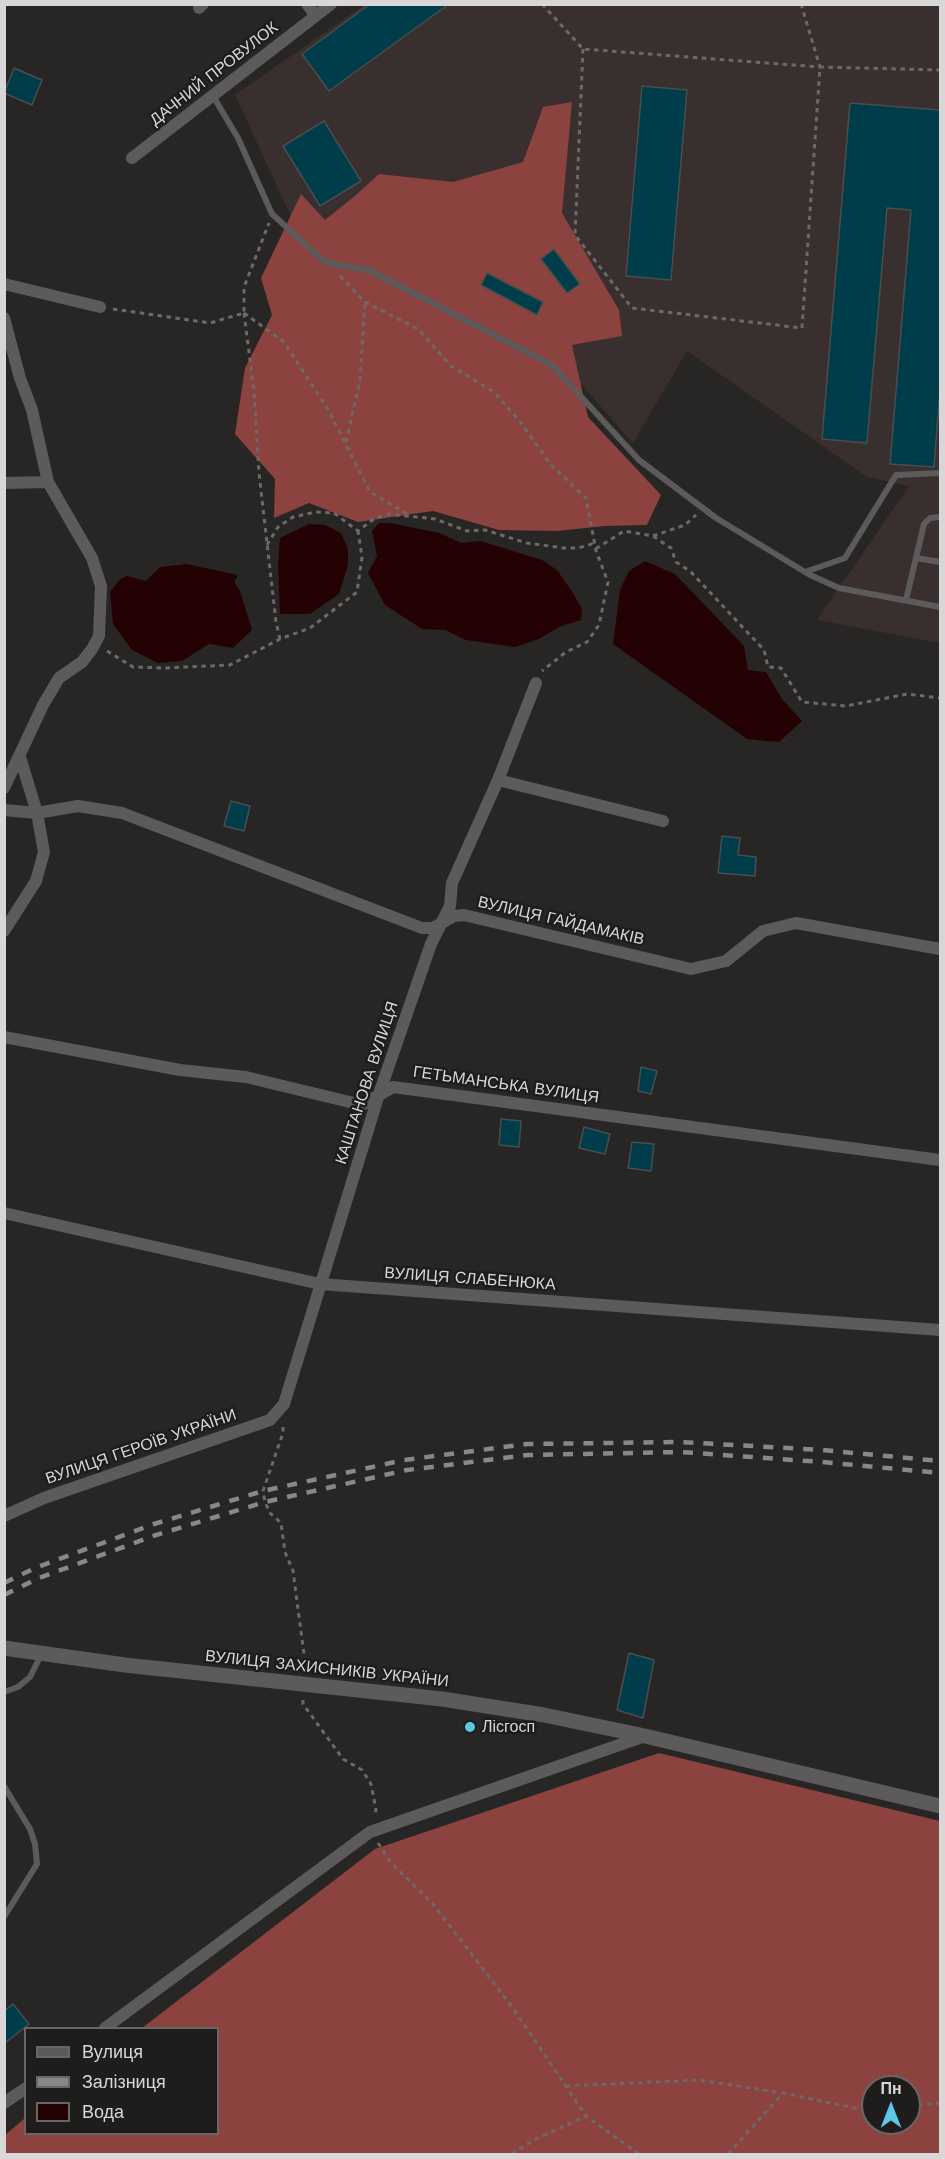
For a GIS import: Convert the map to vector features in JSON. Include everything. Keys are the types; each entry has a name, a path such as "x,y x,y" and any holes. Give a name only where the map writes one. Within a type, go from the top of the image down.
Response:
{"street":[{"path":"307,4 315,16"},
{"name":"ДАЧНИЙ ПРОВУЛОК","path":"132,158 331,4"},
{"path":"4,284 100,307"},
{"path":"4,318 20,378 32,410 48,482 92,558 101,586 99,636 82,662 59,678 43,705 4,788"},
{"path":"4,483 48,482"},
{"name":"КАШТАНОВА ВУЛИЦЯ","path":"284,1404 379,1094 431,944 450,906 452,883 498,780 536,683"},
{"path":"4,931 36,881 44,852 37,813 20,757"},
{"path":"498,780 663,821"},
{"name":"ВУЛИЦЯ ГАЙДАМАКІВ","path":"4,810 37,813 78,807 122,813 422,928 433,928 454,916 464,915 691,969 726,961 763,931 796,923 940,949"},
{"name":"ГЕТЬМАНСЬКА ВУЛИЦЯ","path":"4,1037 180,1070 246,1077 362,1105 393,1087 940,1160"},
{"name":"ВУЛИЦЯ СЛАБЕНЮКА","path":"4,1213 320,1284 940,1330"},
{"name":"ВУЛИЦЯ ГЕРОЇВ УКРАЇНИ","path":"4,1516 44,1498 270,1420 284,1404"},
{"name":"ВУЛИЦЯ ЗАХИСНИКІВ УКРАЇНИ","path":"4,1648 305,1685 442,1699 544,1715 645,1736 940,1806"},
{"path":"106,2027 370,1832 645,1736"},
{"path":"4,2103 24,2089"}],"lane":[{"path":"213,95 238,138 272,214 325,262 371,272 552,365 639,460 703,508 805,572 839,588 940,607"},
{"path":"805,572 845,558 896,475 940,473"},
{"path":"906,600 924,524 930,518 940,517"},
{"path":"916,558 940,562"},
{"path":"4,1692 18,1687 30,1677 41,1654"},
{"path":"4,1786 30,1829 35,1844 37,1864 4,1917"}],"path":[{"path":"542,4 583,49 820,67 940,70"},
{"path":"583,49 575,235 632,308 802,328 820,67 801,4"},
{"path":"272,214 244,287 244,313 254,391 259,473 279,639"},
{"path":"325,262 365,302 418,329 451,366 494,392 521,423 550,465 586,498 596,547 608,582 599,625 587,642 566,652 543,669 536,683"},
{"path":"346,444 360,380 365,302"},
{"path":"100,307 210,323 244,313"},
{"path":"244,313 284,342 329,411 370,492 411,516"},
{"path":"653,536 685,525 703,508"},
{"path":"96,642 115,658 133,667 230,665 279,639 310,628 357,592 362,557 358,531 334,513 315,512 293,517 279,527 267,545"},
{"path":"358,531 375,518 389,514 435,519 466,531 485,530 527,543 564,548 578,548 592,544 596,547"},
{"path":"596,547 624,531 653,536 670,548 676,562 691,572 764,650 768,667 781,668 802,702 846,706 907,694 940,698"},
{"path":"284,1404 283,1434 263,1491 270,1513 281,1523 285,1552 293,1571 307,1673 303,1704 343,1759 362,1770 371,1784 376,1810 370,1832 391,1863 432,1904 513,2008 586,2116 639,2154"},
{"path":"566,2086 699,2080 783,2093 861,2109"},
{"path":"728,2154 783,2093"},
{"path":"921,2105 940,2103"},
{"path":"512,2154 534,2140 586,2116"}],"shaded area":[{"path":"364,5 940,5 940,643 817,620 909,486 867,477 687,351 633,443 558,358 300,236 235,95"},
{"path":"572,102 562,213 619,310 622,336 572,345 588,417 661,495 647,525 557,531 499,530 433,511 358,522 309,503 274,518 275,479 235,434 245,368 272,315 261,278 301,194 325,220 379,174 453,182 523,162 543,107"},
{"path":"659,1753 940,1821 940,2154 5,2154 5,2135 24,2119 24,2135 219,2135 219,2027 143,2027 375,1849"}],"water":[{"path":"379,523 391,523 439,533 461,543 481,541 542,560 557,570 573,593 582,609 581,620 559,627 539,639 515,647 466,640 445,630 422,629 385,605 368,573 377,556 372,531"},
{"path":"309,524 325,525 341,533 348,549 348,565 339,594 310,614 280,614 278,564 280,538"},
{"path":"645,561 675,574 744,646 748,670 766,672 782,699 802,721 779,742 747,739 613,644 620,590 629,571"},
{"path":"186,564 238,575 234,582 240,591 252,630 233,648 209,644 182,661 158,663 132,650 113,624 110,592 119,580 127,576 146,581 160,567"}],"building":[{"path":"370,4 449,4 329,91 302,54"},
{"path":"14,68 42,80 32,105 4,93"},
{"path":"642,86 687,90 671,280 626,276"},
{"path":"850,103 940,110 940,390 934,467 890,464 911,210 887,208 867,443 822,439"},
{"path":"324,121 361,181 320,206 283,146"},
{"path":"554,249 580,284 567,293 541,259"},
{"path":"487,273 543,302 537,315 481,285"},
{"path":"231,801 250,806 244,831 224,826"},
{"path":"722,836 740,838 738,855 756,857 755,876 718,873"},
{"path":"641,1067 657,1071 651,1094 638,1091"},
{"path":"501,1119 521,1121 519,1147 499,1145"},
{"path":"584,1127 610,1134 605,1154 579,1148"},
{"path":"632,1142 654,1144 651,1171 628,1168"},
{"path":"629,1653 654,1660 643,1718 617,1710"},
{"path":"13,2004 29,2024 4,2044 4,2011"}],"railway":[{"path":"4,1583 35,1568 154,1524 263,1491 404,1460 527,1444 681,1442 822,1450 940,1461"},
{"path":"4,1595 39,1578 156,1535 265,1502 407,1470 528,1455 681,1452 940,1473"}],"place":[{"name":"Лісгосп","path":"470,1727"}]}
